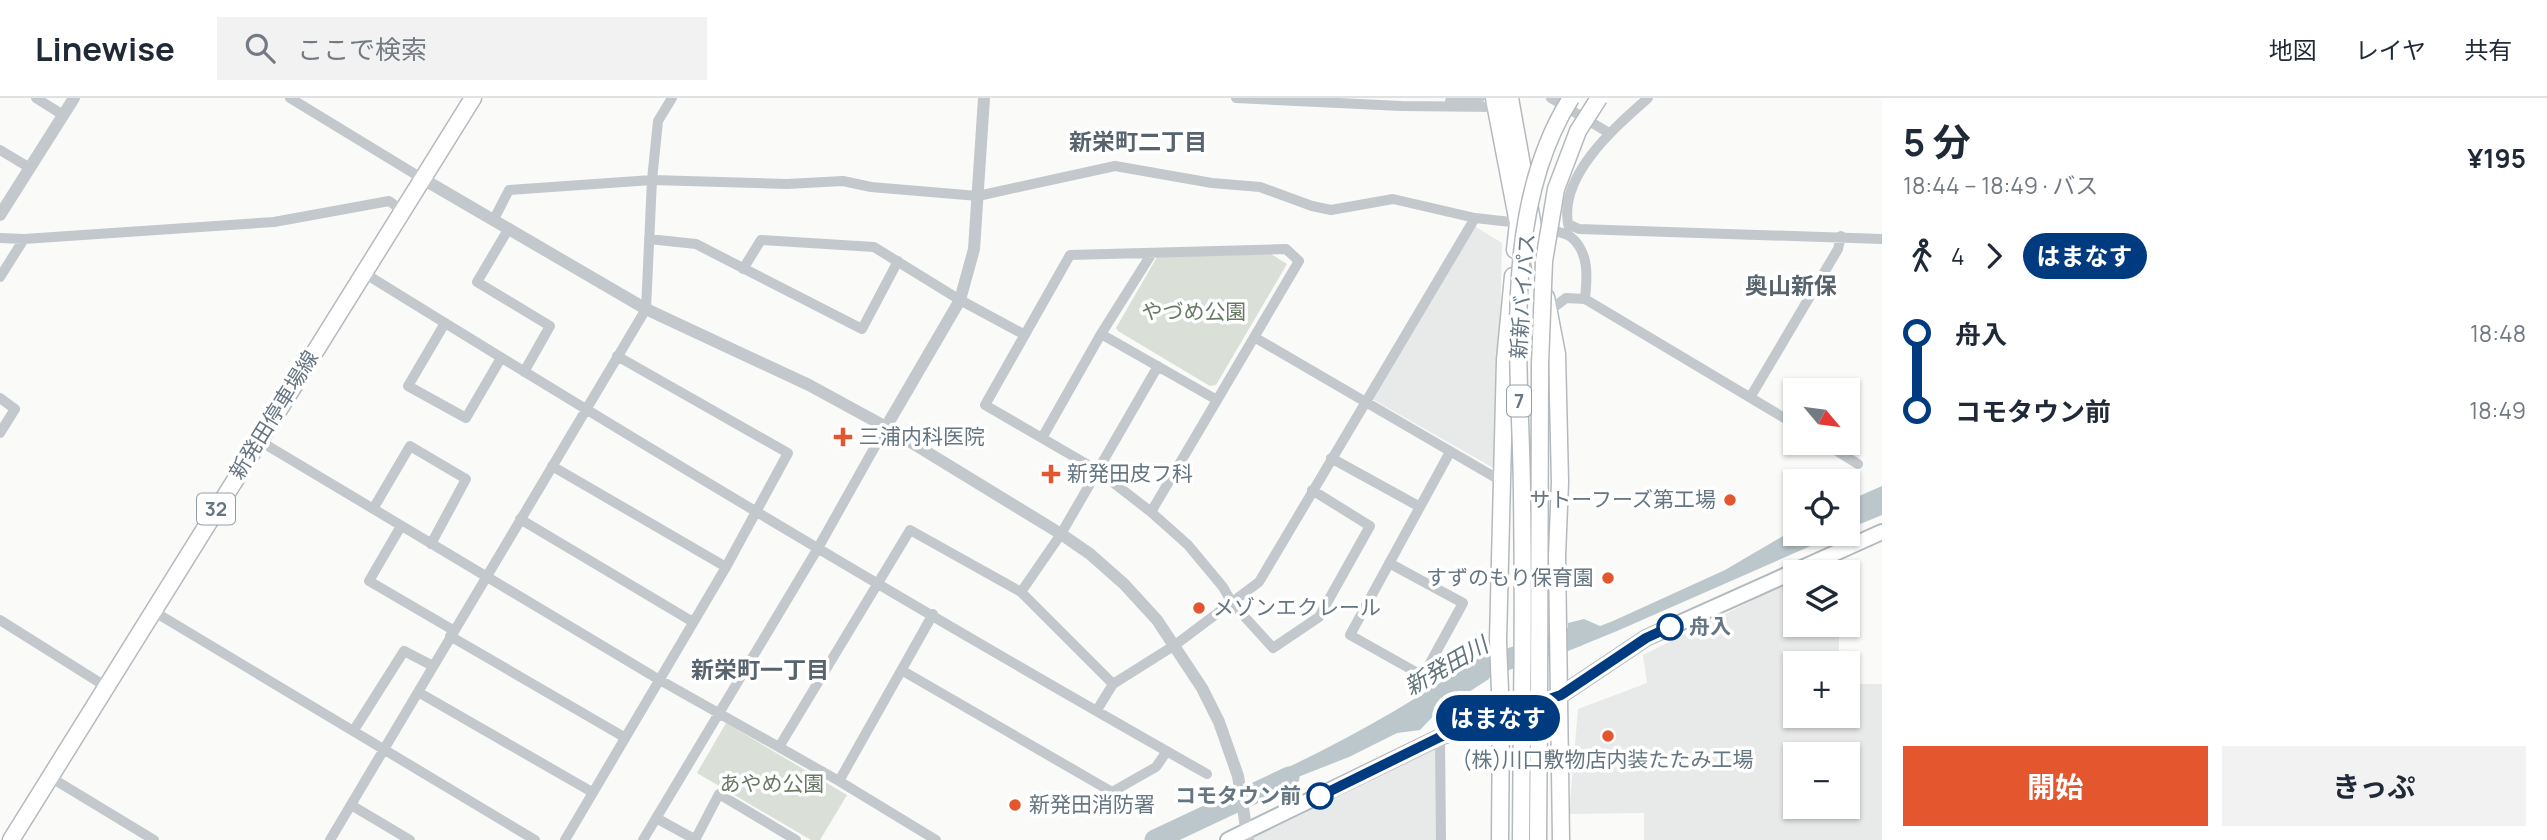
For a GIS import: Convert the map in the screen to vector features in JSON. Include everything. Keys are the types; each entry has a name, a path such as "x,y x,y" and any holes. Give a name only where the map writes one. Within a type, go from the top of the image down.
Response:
{"main road":[{"name":"新発田停車場線","path":"11,840 473,98"},
{"name":"7","path":"1500,840 1501,716 1498,641 1505,360 1525,224 1510,98"},
{"name":"新新バイパス","path":"1521,840 1522,492 1517,363 1522,255 1534,181 1557,121 1572,98"},
{"name":"新新バイパス","path":"1538,840 1540,364 1544,261 1556,189 1578,131 1599,98"},
{"name":"7","path":"1495,103 1549,312 1557,354 1561,840"},
{"path":"1228,840 1248,835 1440,737 1561,695 1646,638 1882,532"}],"street":[{"path":"36,98 63,115"},
{"path":"0,215 74,98"},
{"path":"290,98 646,309 809,385 886,427 1090,554 1124,584 1157,620 1175,645 1219,722 1238,776 1248,835"},
{"path":"330,840 646,309 652,180 658,121 672,98"},
{"path":"642,840 818,548 961,300 974,249 984,98"},
{"path":"1236,98 1401,106 1495,103"},
{"path":"1401,106 1480,98"},
{"path":"1551,98 1609,133"},
{"path":"1586,299 1588,271 1583,254 1570,236 1565,214 1570,194 1585,164 1609,133 1648,98"},
{"path":"0,150 30,168"},
{"path":"494,219 509,190 652,180 787,184 843,181 871,187 978,195 1115,166 1212,183 1260,187 1331,210 1393,200 1475,218 1525,224 1570,236"},
{"path":"0,238 24,239 274,222 389,201 403,211"},
{"path":"1097,710 1113,684 1175,645 1259,582 1475,218"},
{"path":"1568,224 1579,229 1882,239"},
{"path":"509,228 477,282 550,326 524,372"},
{"path":"1751,396 1838,249 1841,236"},
{"path":"0,277 24,239"},
{"path":"649,239 696,244 862,329 898,261"},
{"path":"743,269 761,240 874,247 1025,335"},
{"path":"1151,512 1299,261 1286,249 1070,255 985,405 1097,470 1151,512 1188,545 1223,587 1232,603 1273,648 1320,617 1370,526 1312,490"},
{"path":"1042,438 1101,334 1152,253"},
{"path":"364,273 585,410 1207,774"},
{"path":"1549,312 1566,298 1586,299 1783,417"},
{"path":"445,323 408,386 466,418 501,358"},
{"path":"1101,334 1217,400"},
{"path":"1254,337 1503,482"},
{"path":"565,840 726,567 788,453 617,356"},
{"path":"1021,592 1061,534 1158,366"},
{"path":"0,398 15,409 0,433"},
{"path":"258,440 485,577 717,713 839,780 936,840"},
{"path":"373,509 410,446 466,479 431,544"},
{"path":"1389,563 1463,603 1423,676 1350,635 1389,563 1450,452"},
{"path":"1843,455 1858,464"},
{"path":"1331,458 1420,507"},
{"path":"552,466 726,567"},
{"path":"520,519 693,622"},
{"path":"401,526 369,581 624,737"},
{"path":"779,747 910,530 1021,592 1113,684"},
{"path":"153,611 536,840"},
{"path":"839,780 933,614"},
{"path":"0,620 105,686"},
{"path":"355,730 404,651 433,666"},
{"path":"903,671 1112,792 1156,767 1167,751"},
{"path":"418,692 592,792"},
{"path":"1440,737 1441,840"},
{"path":"50,777 154,840"},
{"path":"656,818 696,840 719,794 796,840"},
{"path":"351,805 410,840"}],"shaded area":[{"path":"1471,224 1502,243 1497,470 1372,399"},
{"path":"1882,486 1882,515 1860,524 1860,496"},
{"path":"1783,536 1783,546 1811,546 1568,651 1568,623 1584,619 1600,626 1725,570"},
{"path":"1783,585 1783,637 1839,637 1839,651 1783,651 1783,728 1860,728 1860,684 1882,684 1882,840 1644,840 1644,813 1569,814 1578,709 1647,683 1643,655"},
{"path":"1489,650 1489,679 1438,711 1420,730 1397,733 1266,794 1263,779 1379,720"},
{"path":"1437,747 1437,840 1243,840"}],"green space":[{"name":"やづめ公園","path":"1271,254 1287,264 1216,385 1210,386 1116,328 1157,257"},
{"name":"あやめ公園","path":"726,723 847,795 820,840 811,840 697,773"}],"waterway":[{"name":"新発田川","path":"1465,682 1488,666 1577,636"},
{"name":"新発田川","path":"1155,840 1289,777"}],"bus line":[{"name":"はまなす","path":"1320,796 1440,737 1561,695 1646,638 1670,627"}],"place":[{"name":"三浦内科医院","path":"843,437"},
{"name":"新発田皮フ科","path":"1051,474"},
{"name":"サトーフーズ第工場","path":"1730,500"},
{"name":"すずのもり保育園","path":"1608,578"},
{"name":"メゾンエクレール","path":"1199,608"},
{"name":"舟入","path":"1670,627"},
{"name":"(株)川口敷物店内装たたみ工場","path":"1608,736"},
{"name":"コモタウン前","path":"1320,796"},
{"name":"新発田消防署","path":"1015,805"}],"district":[{"name":"新栄町二丁目","path":"1138,142"},
{"name":"奥山新保","path":"1791,286"},
{"name":"新栄町一丁目","path":"760,670"}]}
